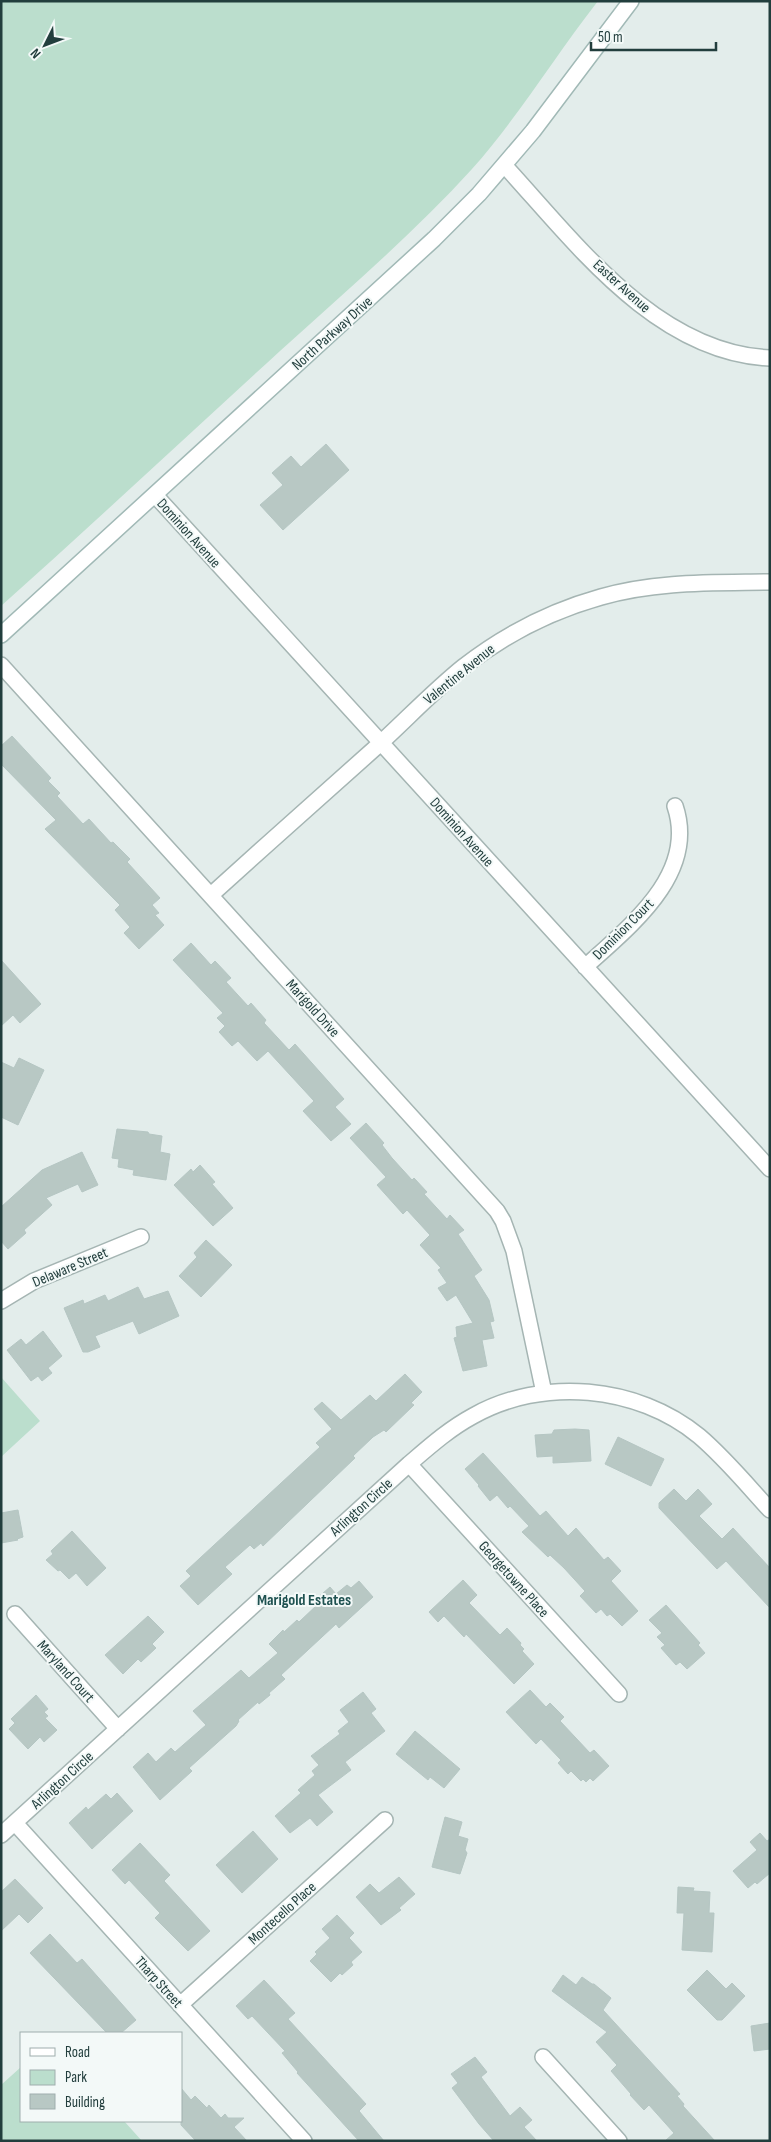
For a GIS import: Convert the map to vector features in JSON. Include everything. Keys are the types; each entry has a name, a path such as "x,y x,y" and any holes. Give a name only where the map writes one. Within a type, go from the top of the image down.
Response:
{"street":[{"name":"North Parkway Drive","path":"1,635 434,239 505,166 631,1"},
{"name":"Easter Avenue","path":"505,166 617,285 646,309 694,338 742,355 770,358"},
{"name":"Dominion Avenue","path":"155,495 770,1169"},
{"name":"Valentine Avenue","path":"211,896 463,667 516,632 551,614 600,597 636,588 669,584 770,582"},
{"name":"Marigold Drive","path":"1,666 497,1211 507,1228 514,1251 544,1393"},
{"name":"Dominion Court","path":"585,967 641,914 656,896 669,875 678,854 681,835 675,806"},
{"name":"Delaware Street","path":"1,1301 34,1281 141,1237"},
{"name":"Arlington Circle","path":"1,1835 409,1464 449,1430 474,1415 510,1400 544,1393 583,1392 615,1396 648,1406 667,1415 698,1436 770,1510"},
{"name":"Georgetowne Place","path":"409,1464 619,1694"},
{"name":"Maryland Court","path":"14,1614 118,1729"},
{"name":"Montecello Place","path":"180,2005 384,1820"},
{"name":"Tharp Street","path":"15,1823 304,2141"},
{"path":"543,2056 619,2141"}],"green space":[{"path":"1,1 598,1 489,149 426,217 1,606"},
{"path":"1,1377 40,1421 1,1457"},
{"path":"20,2068 20,2122 125,2122 142,2141 1,2141 1,2085"}],"building":[{"path":"326,444 349,470 283,530 260,505 283,485 272,473 291,456 301,467"},
{"path":"12,736 51,778 48,781 60,793 57,796 83,824 89,819 111,843 113,842 130,859 127,862 160,898 152,905 159,913 155,915 164,925 139,949 124,933 130,927 115,910 120,905 45,829 56,820 1,764 1,746"},
{"path":"191,943 211,965 215,961 231,978 226,982 248,1006 251,1003 266,1020 264,1023 289,1050 295,1044 344,1099 335,1107 351,1124 331,1141 303,1111 314,1101 268,1051 257,1061 238,1041 232,1046 219,1032 225,1026 217,1018 223,1013 173,960"},
{"path":"1,960 41,1004 20,1023 13,1015 1,1026"},
{"path":"19,1058 44,1070 18,1125 1,1117 1,1062 14,1068"},
{"path":"366,1123 384,1143 382,1145 392,1158 412,1180 414,1178 427,1192 424,1194 447,1219 450,1215 464,1230 458,1234 482,1270 474,1276 489,1300 494,1321 490,1322 494,1338 482,1340 487,1366 463,1371 454,1338 457,1337 456,1327 473,1323 456,1295 447,1301 438,1288 447,1283 438,1270 441,1268 420,1245 430,1235 407,1210 403,1214 377,1185 386,1177 350,1138"},
{"path":"117,1129 148,1132 149,1134 162,1136 160,1152 170,1154 166,1180 133,1175 134,1170 118,1167 119,1159 112,1158"},
{"path":"82,1152 98,1185 82,1192 78,1184 46,1198 52,1205 24,1230 26,1233 8,1249 1,1241 1,1207 42,1170"},
{"path":"200,1165 215,1182 212,1184 233,1208 213,1226 174,1185 191,1169 193,1172"},
{"path":"206,1240 232,1265 201,1297 179,1276 197,1257 194,1253"},
{"path":"138,1287 144,1299 168,1291 179,1316 139,1334 133,1321 95,1336 100,1347 83,1352 64,1308 83,1300 84,1304 105,1295 108,1301"},
{"path":"43,1331 62,1356 48,1368 52,1373 42,1381 38,1376 31,1381 7,1350 21,1339 26,1345"},
{"path":"405,1374 422,1392 411,1403 414,1405 386,1432 384,1430 373,1437 353,1456 355,1458 263,1546 261,1543 254,1549 250,1545 225,1567 232,1574 198,1605 180,1586 191,1576 186,1571 320,1447 316,1443 332,1429 314,1409 322,1402 341,1420 370,1395 376,1401"},
{"path":"554,1430 589,1430 591,1461 553,1463 553,1456 537,1457 535,1435 552,1434"},
{"path":"618,1437 664,1459 651,1486 605,1464"},
{"path":"483,1453 540,1516 546,1511 568,1536 576,1528 604,1560 608,1557 621,1571 611,1581 638,1611 622,1626 610,1614 607,1616 601,1609 596,1613 580,1596 585,1591 564,1568 550,1555 548,1557 522,1532 529,1526 510,1506 508,1508 497,1495 490,1501 465,1469"},
{"path":"674,1489 686,1501 698,1489 712,1504 699,1516 722,1539 733,1528 770,1568 770,1608 726,1561 717,1569 659,1508 659,1503"},
{"path":"18,1510 23,1537 18,1540 1,1543 1,1513"},
{"path":"72,1531 106,1568 87,1586 76,1573 69,1579 46,1560 53,1554 51,1551"},
{"path":"463,1580 477,1595 469,1603 500,1635 507,1628 521,1643 520,1645 524,1649 522,1651 534,1664 514,1684 466,1634 464,1637 444,1616 438,1622 429,1612"},
{"path":"359,1581 373,1597 339,1628 336,1624 281,1675 285,1679 269,1693 270,1695 259,1704 258,1702 238,1720 236,1726 189,1768 192,1771 160,1800 133,1767 148,1753 156,1762 171,1748 175,1752 206,1725 193,1711 241,1670 249,1678 278,1653 269,1644 283,1630 284,1632 297,1620 299,1622 318,1604 315,1600 330,1587 336,1594 347,1585 351,1588"},
{"path":"666,1605 700,1643 698,1645 705,1653 687,1669 680,1662 676,1665 661,1648 665,1645 657,1637 662,1633 649,1620"},
{"path":"148,1616 164,1632 152,1644 156,1648 141,1662 138,1659 123,1674 105,1655"},
{"path":"530,1690 546,1707 550,1703 564,1717 560,1721 590,1753 594,1750 609,1766 593,1781 590,1778 586,1782 583,1779 581,1781 571,1771 568,1774 558,1763 561,1760 541,1739 536,1744 506,1712"},
{"path":"363,1692 376,1709 371,1713 385,1731 345,1762 351,1770 318,1795 333,1812 317,1826 310,1818 290,1833 275,1816 301,1793 298,1790 315,1775 312,1771 319,1765 311,1756 340,1734 338,1731 349,1722 340,1710"},
{"path":"36,1695 48,1709 44,1712 48,1716 45,1718 57,1730 44,1742 40,1737 28,1749 9,1729 15,1723 11,1719"},
{"path":"415,1731 460,1769 444,1788 430,1777 428,1780 396,1754"},
{"path":"117,1793 133,1811 92,1849 69,1823 86,1807 88,1810 106,1794 111,1799"},
{"path":"445,1817 462,1822 458,1836 468,1839 465,1850 467,1853 460,1874 432,1867"},
{"path":"253,1831 278,1859 242,1893 216,1865"},
{"path":"760,1833 767,1841 770,1839 770,1873 757,1884 755,1882 748,1888 733,1871 757,1850 750,1842"},
{"path":"140,1843 170,1875 164,1881 210,1931 188,1951 155,1918 160,1913 129,1880 125,1884 112,1870"},
{"path":"399,1877 415,1894 399,1908 401,1910 381,1925 356,1897 370,1884 379,1893"},
{"path":"15,1879 43,1908 28,1923 19,1914 1,1931 1,1892"},
{"path":"678,1887 694,1888 693,1891 710,1892 709,1913 714,1913 712,1952 682,1950 684,1913 677,1913"},
{"path":"337,1915 354,1933 349,1938 362,1952 351,1962 353,1965 342,1975 340,1973 331,1982 310,1961 317,1954 315,1952 330,1938 322,1929"},
{"path":"50,1934 77,1963 82,1959 136,2020 122,2032 106,2032 30,1953"},
{"path":"707,1970 726,1989 732,1983 745,1996 722,2020 717,2020 687,1990"},
{"path":"563,1975 576,1985 582,1977 611,1998 603,2010 680,2094 677,2096 684,2104 683,2106 715,2141 665,2141 674,2133 649,2105 644,2110 611,2071 617,2065 596,2042 607,2032 552,1991"},
{"path":"264,1980 295,2013 288,2019 366,2104 359,2111 384,2141 359,2141 297,2073 282,2053 285,2051 252,2016 248,2019 236,2006"},
{"path":"770,2023 770,2049 754,2051 751,2026"},
{"path":"475,2057 487,2072 481,2077 510,2116 520,2107 532,2120 524,2127 537,2141 494,2141 452,2088 458,2083 451,2074"},
{"path":"182,2089 191,2100 195,2096 207,2108 209,2105 221,2118 225,2114 228,2118 244,2118 234,2127 247,2141 196,2141 181,2125"}],"district":[{"name":"Marigold Estates","path":"304,1599"}]}
